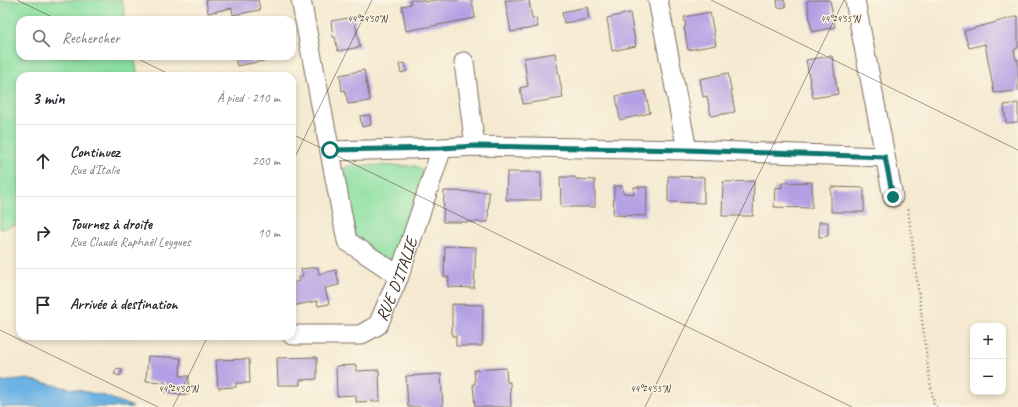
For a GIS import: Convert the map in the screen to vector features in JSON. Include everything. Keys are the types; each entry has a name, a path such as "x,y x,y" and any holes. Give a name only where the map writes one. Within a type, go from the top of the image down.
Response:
{"street":[{"path":"301,0 347,241 399,276"},
{"path":"658,0 687,150"},
{"path":"855,0 893,197"},
{"path":"464,62 475,146"},
{"path":"330,150 475,146 687,150 885,157"},
{"name":"RUE D'ITALIE","path":"296,335 360,335 378,325 399,276 442,148"}],"path":[{"path":"908,209 929,375 934,404 937,407"}],"green space":[{"path":"0,0 122,0 125,16 16,16 16,60 135,60 137,72 16,72 16,225 0,229"},
{"path":"351,165 416,166 420,168 422,172 423,175 398,254 391,259 386,260 357,242 341,174 344,168"}],"water":[{"path":"27,379 105,396 133,407 0,407 0,382"}],"building":[{"path":"206,0 258,0 260,10 233,15 232,8 208,13"},
{"path":"410,0 424,0 425,2 436,0 472,0 475,18 406,31 402,6 411,4"},
{"path":"505,0 529,0 532,19 536,18 538,27 511,32"},
{"path":"777,0 784,0 786,7 778,8"},
{"path":"830,0 835,27 812,32 807,1"},
{"path":"587,7 589,19 564,23 562,12"},
{"path":"710,12 716,45 688,50 684,27 686,26 684,17"},
{"path":"630,13 636,46 612,51 607,18"},
{"path":"1018,16 1018,48 1014,50 1016,60 1018,59 1018,91 994,93 985,44 969,48 964,31"},
{"path":"354,17 360,47 338,51 335,37 333,37 331,21"},
{"path":"555,53 563,98 523,104 520,88 528,86 524,58"},
{"path":"832,56 838,94 813,98 806,60"},
{"path":"236,60 268,60 237,66"},
{"path":"405,63 407,71 401,73 399,64"},
{"path":"364,70 370,101 348,104 345,90 342,91 340,75"},
{"path":"728,73 735,112 711,116 707,96 703,97 700,79"},
{"path":"645,91 650,113 620,120 616,96"},
{"path":"1018,103 1018,122 1006,123 1004,105"},
{"path":"370,115 371,125 362,127 360,116"},
{"path":"507,172 541,172 541,200 506,200"},
{"path":"668,176 704,177 704,203 668,202"},
{"path":"560,177 575,177 576,179 595,180 595,207 561,207"},
{"path":"754,181 753,216 722,216 723,182"},
{"path":"812,182 812,208 774,207 775,187 782,188 782,183"},
{"path":"614,186 622,186 623,193 634,194 634,187 647,187 646,216 613,215"},
{"path":"831,187 864,188 864,212 831,212"},
{"path":"444,191 489,192 488,222 443,222"},
{"path":"819,222 828,222 828,236 819,237"},
{"path":"445,246 476,247 474,288 448,287 449,277 444,277"},
{"path":"318,267 319,274 336,270 339,285 325,288 329,304 318,306 317,301 296,305 296,282 300,281 299,277 303,276 301,269"},
{"path":"452,304 483,305 482,346 456,346 456,336 452,336"},
{"path":"148,356 181,358 180,376 189,376 188,395 165,392 165,382 146,381"},
{"path":"317,357 317,379 300,380 300,385 278,385 277,358"},
{"path":"249,359 250,383 236,383 236,387 218,388 216,360"},
{"path":"356,365 356,371 379,370 380,401 356,402 356,395 337,396 336,366"},
{"path":"117,368 122,370 120,376 114,374"},
{"path":"506,368 507,382 510,382 511,407 475,407 473,384 475,384 474,370"},
{"path":"441,374 443,407 408,407 406,376"}],"route":[{"path":"330,150 475,146 687,150 885,157 893,197"}]}
